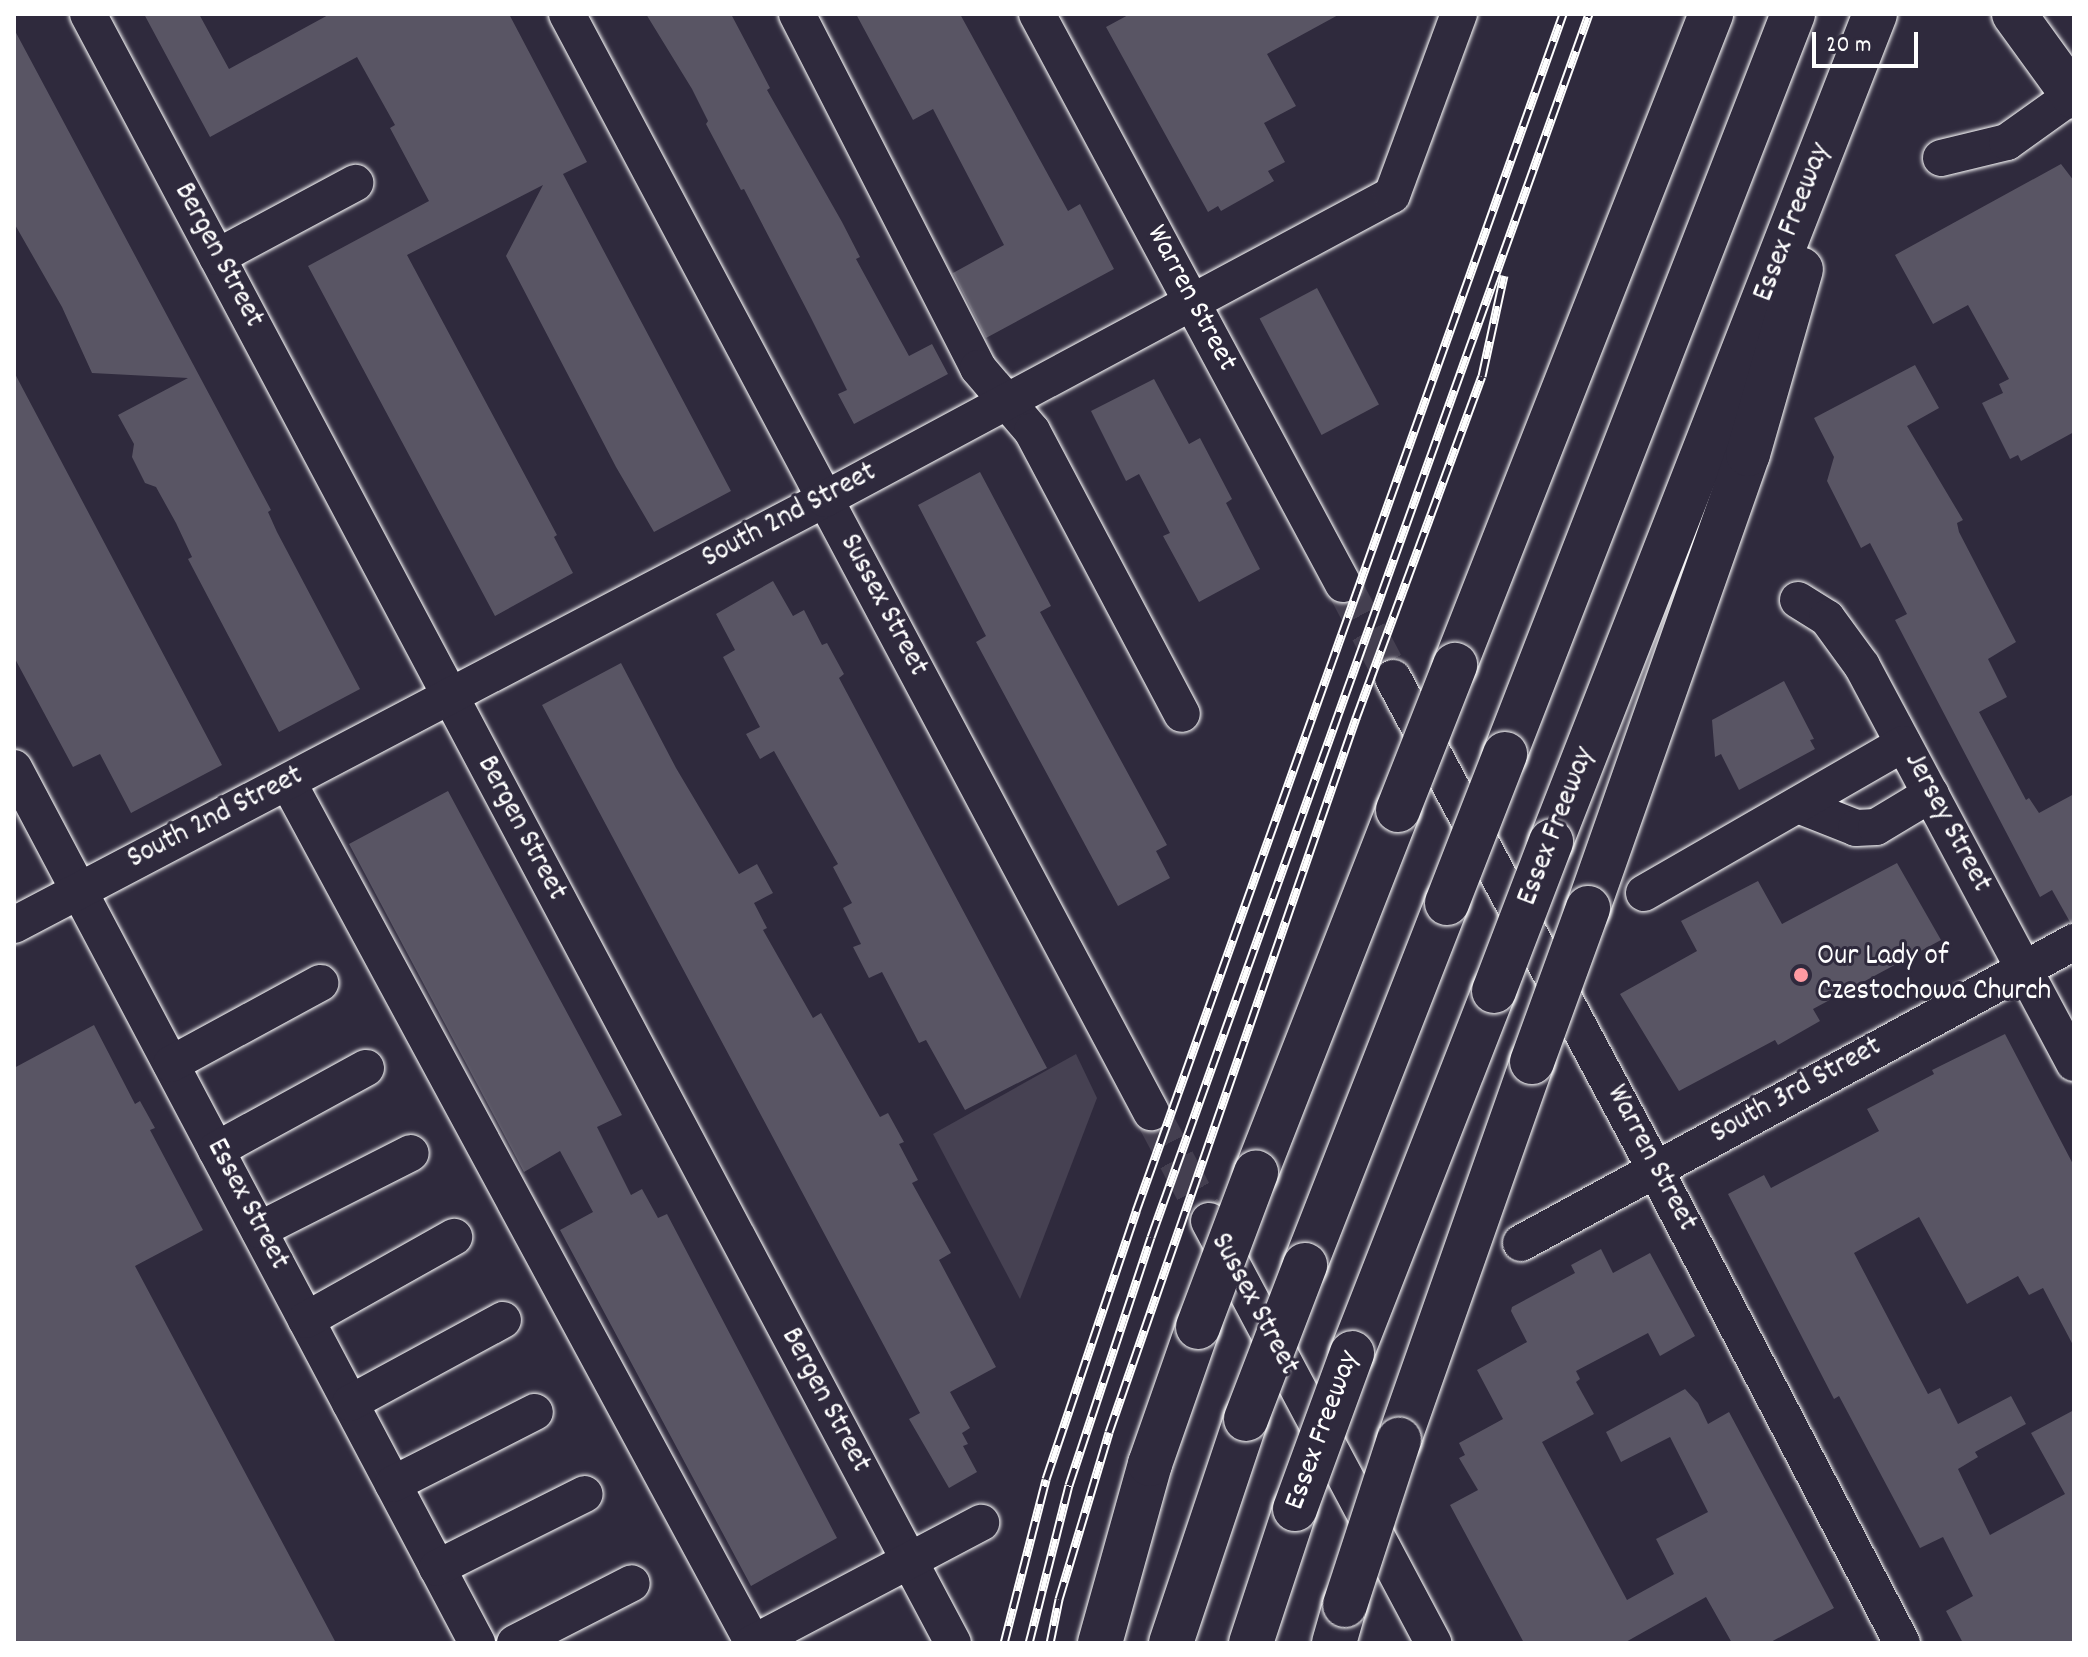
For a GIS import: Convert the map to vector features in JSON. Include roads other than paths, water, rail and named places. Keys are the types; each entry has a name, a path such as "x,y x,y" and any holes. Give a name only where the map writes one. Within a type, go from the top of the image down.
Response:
{"main road":[{"path":"1100,1643 1139,1499 1198,1327 1711,14"},
{"path":"1171,1643 1246,1419 1793,14"},
{"name":"Essex Freeway","path":"1251,1643 1295,1509 1352,1353 1875,14"},
{"path":"2014,14 2074,96"},
{"path":"1340,1624 1399,1440 1756,429 1789,317 1827,140"}],"street":[{"name":"Bergen Street","path":"88,14 953,1643"},
{"name":"Sussex Street","path":"567,14 1151,1112"},
{"path":"797,14 978,368 1032,431 1182,714"},
{"name":"Warren Street","path":"1037,14 1343,584"},
{"name":"South 2nd Street","path":"14,925 825,499 1392,195 1459,14"},
{"path":"1941,158 2007,142 2074,96"},
{"path":"217,257 355,183"},
{"name":"Jersey Street","path":"1798,600 1827,618 1840,631 2074,1063"},
{"name":"Warren Street","path":"1393,678 1655,1169 1902,1643"},
{"path":"1644,893 1903,744"},
{"name":"Essex Street","path":"14,768 477,1643"},
{"path":"288,782 753,1643 981,1523"},
{"path":"1798,805 1856,828 1876,827 1931,794"},
{"name":"South 3rd Street","path":"1521,1243 2074,942"},
{"path":"171,1064 320,983"},
{"path":"216,1150 366,1068"},
{"path":"259,1230 411,1153"},
{"name":"Sussex Street","path":"1209,1221 1433,1643"},
{"path":"306,1320 454,1237"},
{"path":"350,1403 503,1320"},
{"path":"393,1484 535,1412"},
{"path":"437,1568 585,1494"},
{"path":"515,1643 632,1583"}],"tunnel":[{"path":"1343,584 1393,678"},
{"path":"1151,1112 1209,1221"}],"railway":[{"path":"1004,1643 1046,1479 1136,1211 1563,14"},
{"path":"1029,1643 1069,1485 1151,1237 1589,14"},
{"path":"1050,1643 1059,1599 1109,1432 1356,718 1482,376 1504,275"}],"place":[{"name":"Our Lady of Czestochowa Church","path":"1801,975"}]}
